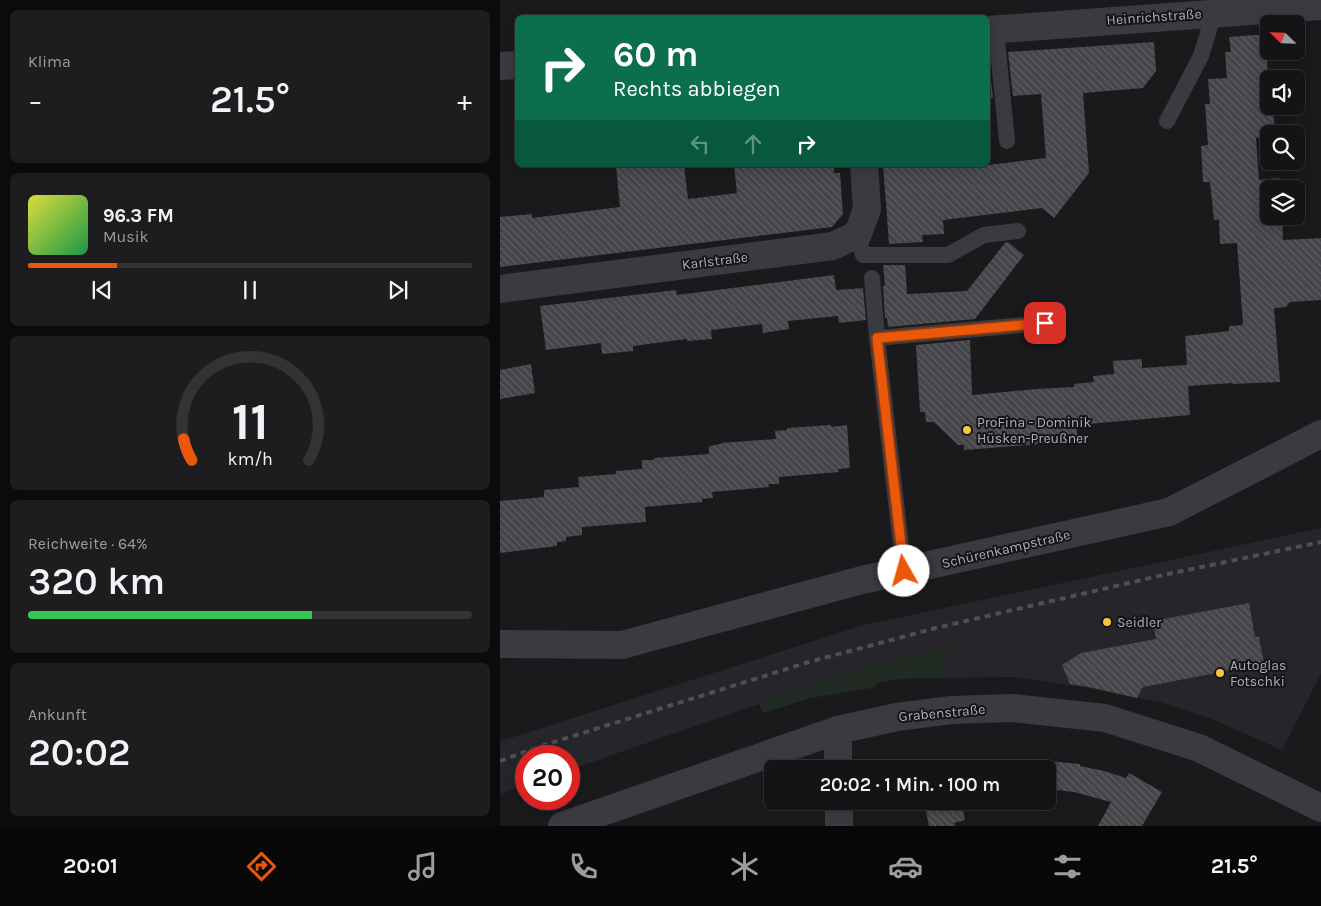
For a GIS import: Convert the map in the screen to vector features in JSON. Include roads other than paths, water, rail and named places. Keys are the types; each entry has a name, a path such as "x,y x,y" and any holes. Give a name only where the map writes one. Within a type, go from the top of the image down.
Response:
{"street":[{"name":"Heinrichstraße","path":"992,30 1214,6 1321,6"},
{"path":"500,66 515,65"},
{"path":"858,234 867,209 864,167"},
{"name":"Karlstraße","path":"500,289 834,246 858,234"},
{"name":"Schürenkampstraße","path":"500,644 622,645 862,580 1169,512 1321,434"},
{"name":"Grabenstraße","path":"562,826 838,730 897,717 951,710 1012,708 1105,718 1199,748 1321,808"},
{"path":"838,730 838,760"}],"lane":[{"path":"1167,121 1201,56 1214,6"},
{"path":"992,30 1007,141"},
{"path":"858,234 863,255 948,255 984,235 1018,232"},
{"path":"872,278 877,338 904,571"},
{"path":"877,338 1045,323"}],"railway":[{"path":"500,761 538,747 809,662 936,628 1163,575 1321,542"}],"place":[{"name":"ProFina - Dominik Hüsken-Preußner","path":"967,430"},
{"name":"Seidler","path":"1107,622"},
{"name":"Autoglas Fotschki","path":"1220,673"}]}
